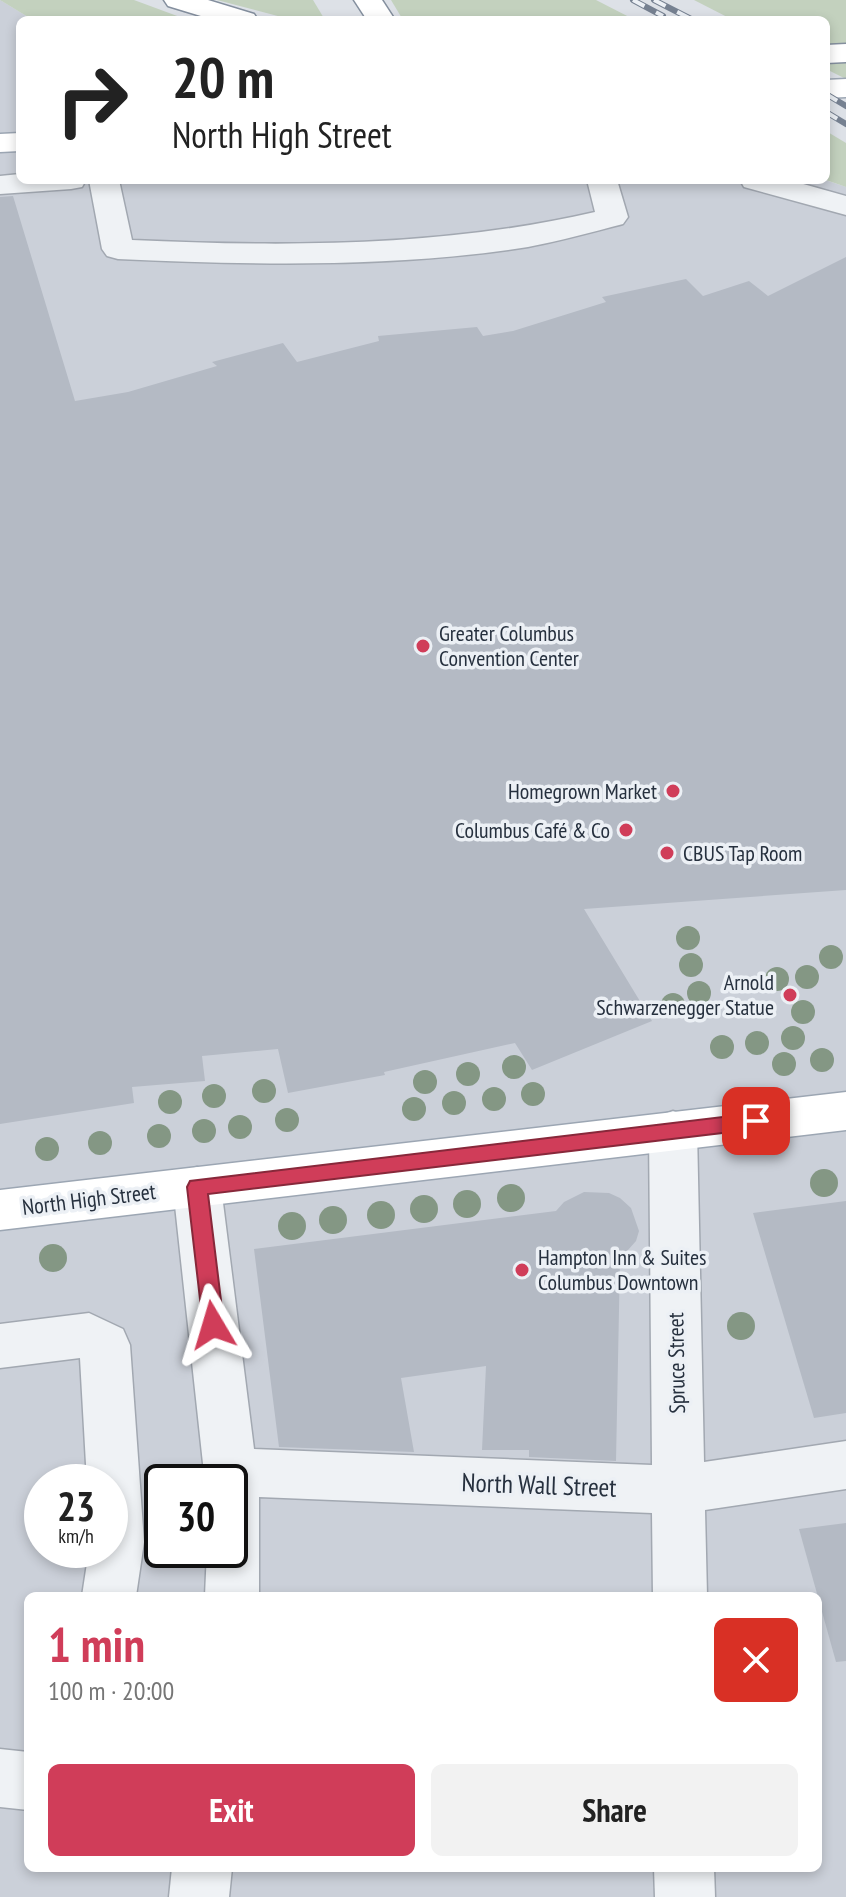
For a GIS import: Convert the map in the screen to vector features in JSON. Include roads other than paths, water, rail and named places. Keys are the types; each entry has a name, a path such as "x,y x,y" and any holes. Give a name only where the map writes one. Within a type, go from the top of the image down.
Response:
{"main road":[{"path":"178,0 231,16"},
{"name":"North High Street","path":"0,1210 846,1111"}],"street":[{"path":"105,184 118,249 251,255 528,237 612,217 603,184"},
{"path":"769,184 846,206"},
{"name":"Spruce Street","path":"673,1130 680,1592"},
{"path":"197,1187 230,1464"},
{"path":"0,1346 89,1335 105,1345 117,1542 110,1592"},
{"name":"North Wall Street","path":"248,1473 678,1490 846,1465"},
{"path":"232,1592 233,1568"},
{"path":"0,1778 24,1781"},
{"path":"199,1897 202,1872"},
{"path":"684,1872 685,1897"}],"railway":[{"path":"633,0 663,16"},
{"path":"654,0 685,16"},
{"path":"830,96 846,106"},
{"path":"830,114 846,124"}],"place":[{"name":"Greater Columbus Convention Center","path":"423,646"},
{"name":"Homegrown Market","path":"673,791"},
{"name":"Columbus Café & Co","path":"626,830"},
{"name":"CBUS Tap Room","path":"667,853"},
{"name":"Arnold Schwarzenegger Statue","path":"790,995"},
{"name":"Hampton Inn & Suites Columbus Downtown","path":"522,1270"}]}
